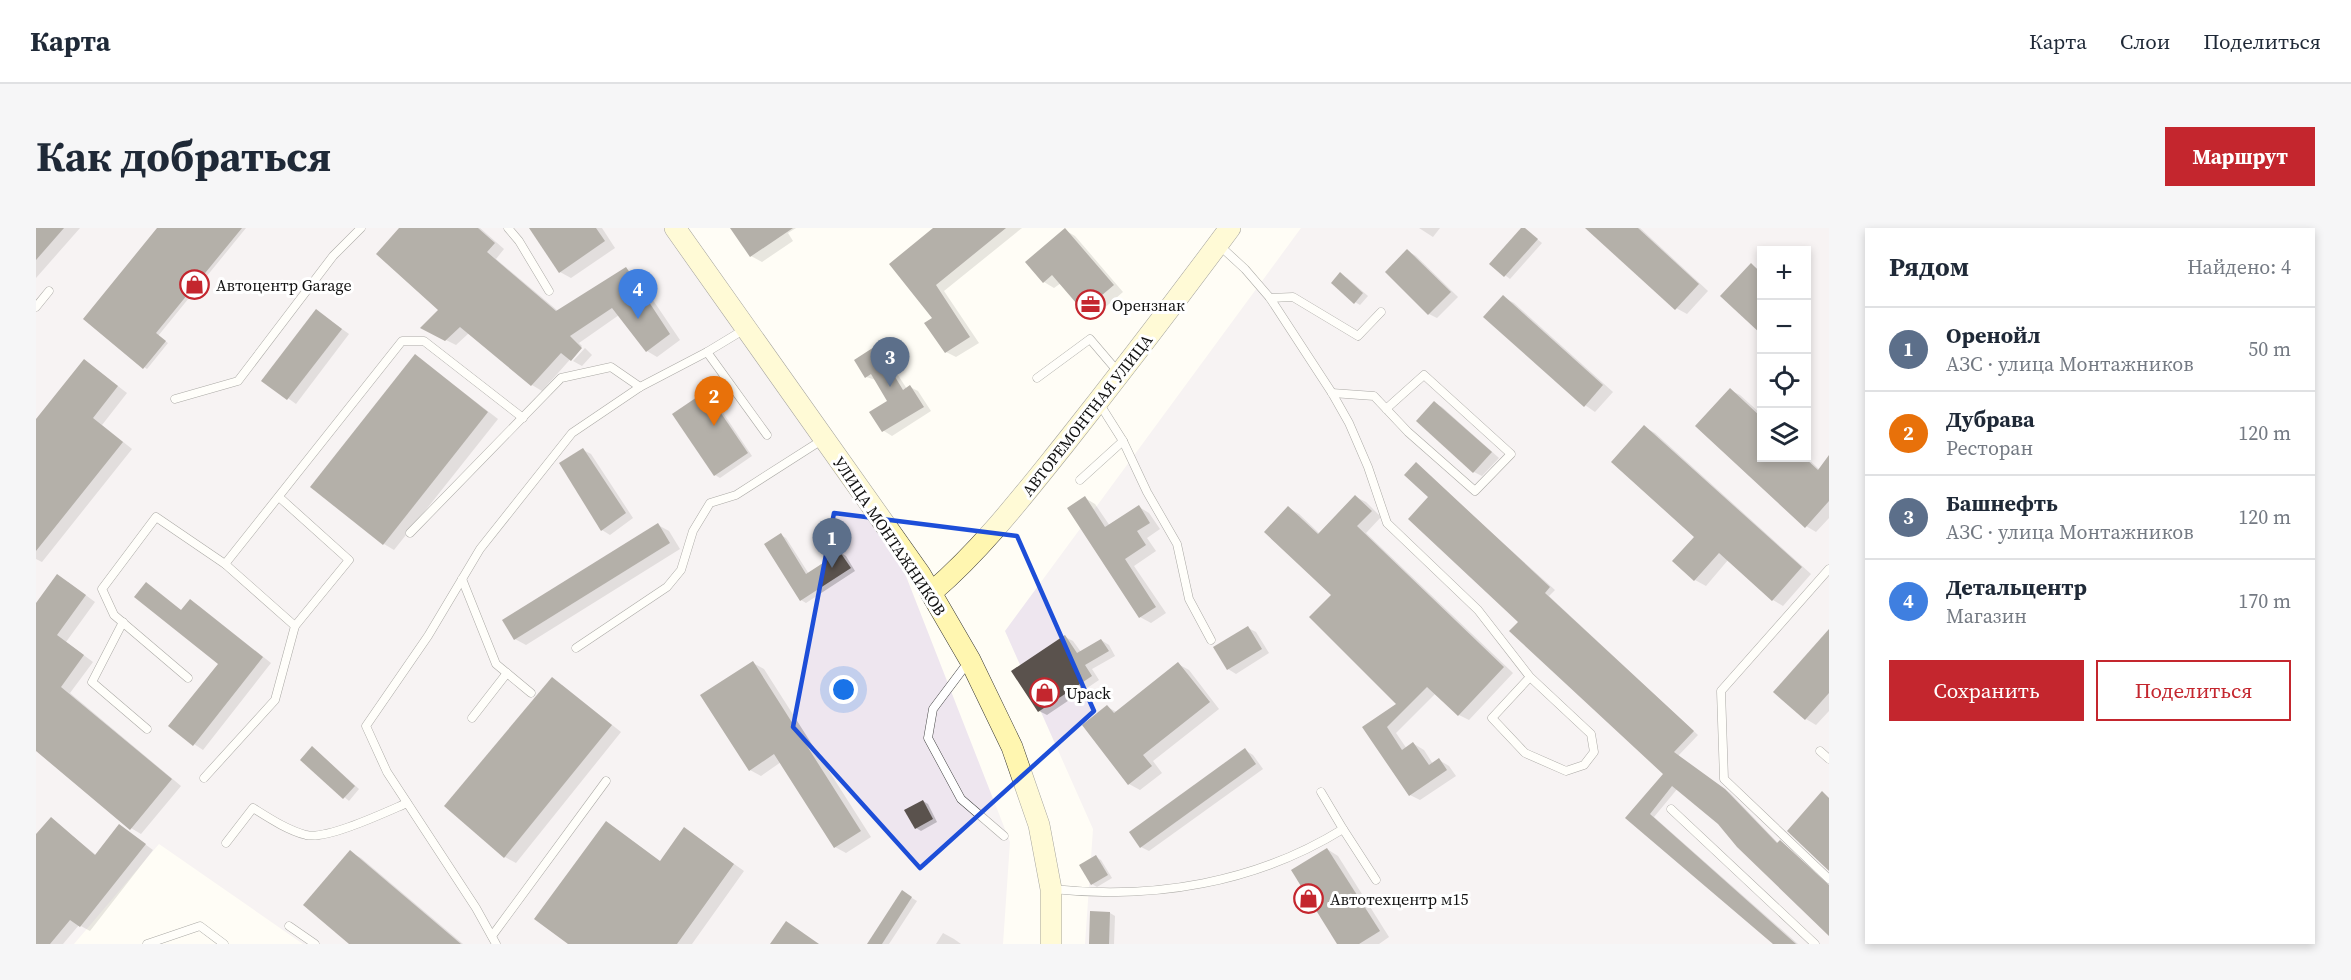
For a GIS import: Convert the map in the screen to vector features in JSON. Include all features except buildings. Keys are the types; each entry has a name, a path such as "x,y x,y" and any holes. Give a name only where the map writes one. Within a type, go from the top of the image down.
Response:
{"main road":[{"name":"УЛИЦА МОНТАЖНИКОВ","path":"675,228 932,592 970,660 1012,747 1039,825 1051,889 1051,944"},
{"name":"АВТОРЕМОНТНАЯ УЛИЦА","path":"932,592 976,551 1098,402 1224,236"}],"lane":[{"path":"175,399 238,381 333,256 361,228"},
{"path":"508,228 519,241 549,291"},
{"path":"1224,236 1245,269 1270,298 1332,393 1349,423 1368,467 1388,523 1478,610 1530,677 1591,734 1594,752 1584,765 1566,771 1526,753 1492,718 1530,677"},
{"path":"36,307 49,291"},
{"path":"1270,298 1293,297 1358,336 1381,312"},
{"path":"496,944 476,908 387,772 366,726 428,636 480,549 572,433 640,387 707,352 746,328"},
{"path":"1037,378 1090,339 1120,374"},
{"path":"225,564 402,341 424,341 523,417"},
{"path":"707,352 767,435"},
{"path":"410,533 561,378 611,367 640,387"},
{"path":"1332,393 1374,396 1386,409 1408,432 1475,492 1510,454 1424,375 1386,409"},
{"path":"1098,402 1123,441 1147,492 1177,544 1189,599 1210,640"},
{"path":"576,648 667,587 681,570 693,531 710,503 736,495 823,439"},
{"path":"1080,480 1123,441"},
{"path":"204,778 275,700 295,626 349,560 279,497"},
{"path":"189,678 114,615 102,589 156,517 225,564 295,626"},
{"path":"1829,569 1722,691 1724,779 1829,879"},
{"path":"462,579 496,664 531,693"},
{"path":"123,622 92,682 147,729"},
{"path":"970,660 933,710 928,738 961,799 1004,836"},
{"path":"472,718 507,673"},
{"path":"1820,751 1829,759"},
{"path":"492,936 606,781"},
{"path":"1321,792 1376,880"},
{"path":"226,843 253,808 277,823 308,836 351,827 407,802"},
{"path":"1671,809 1815,944"},
{"path":"1051,889 1081,892 1135,892 1209,884 1313,847 1343,829"},
{"path":"147,944 200,926 224,944"},
{"path":"289,926 315,944"}],"highlighted area":[{"path":"834,513 1017,536 1094,711 920,868 793,727"}],"shaded area":[{"path":"36,228 666,228 904,571 1010,842 1003,944 303,944 159,844 74,944 36,944"},
{"path":"1301,228 1829,228 1829,944 1085,944 1093,829 1005,631"}],"place":[{"name":"Автоцентр Garage","path":"195,285"},
{"name":"Орензнак","path":"1091,305"},
{"name":"Детальцентр","path":"638,319"},
{"name":"Башнефть","path":"890,387"},
{"name":"Дубрава","path":"714,426"},
{"name":"Оренойл","path":"832,568"},
{"name":"Upack","path":"1045,693"},
{"name":"Автотехцентр м15","path":"1309,899"}]}
